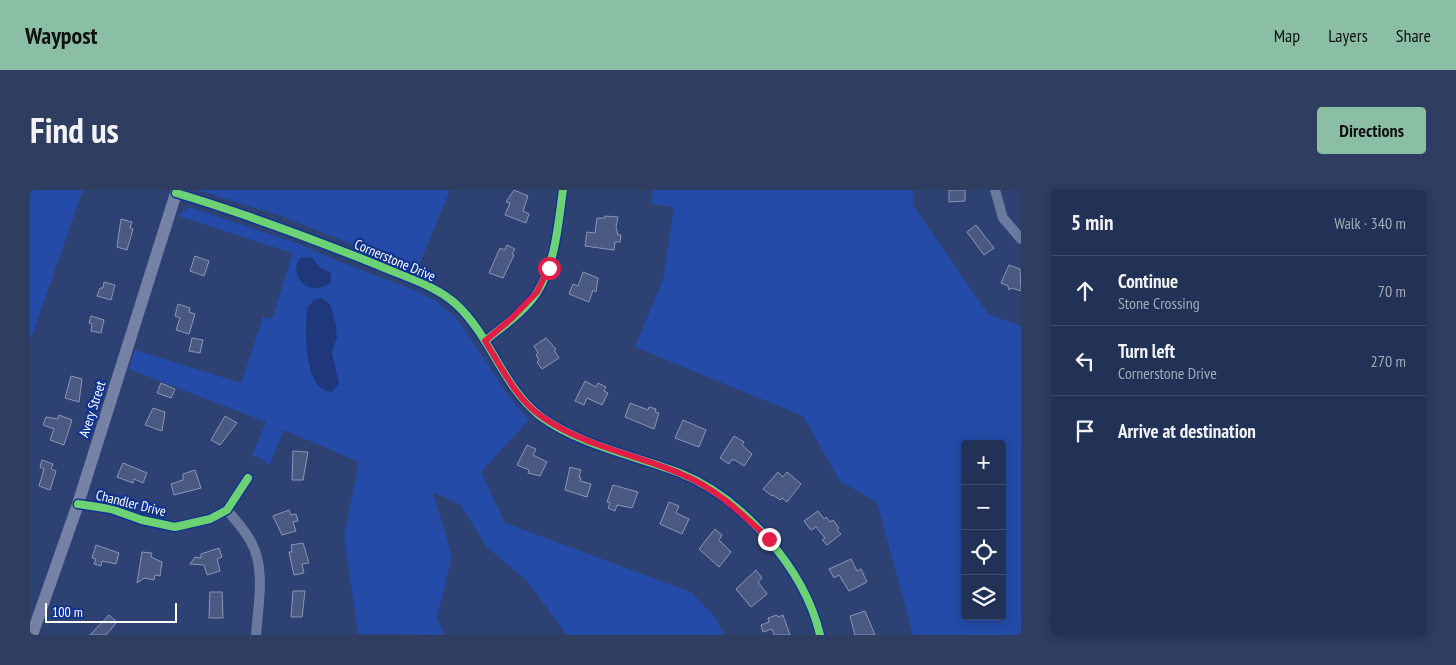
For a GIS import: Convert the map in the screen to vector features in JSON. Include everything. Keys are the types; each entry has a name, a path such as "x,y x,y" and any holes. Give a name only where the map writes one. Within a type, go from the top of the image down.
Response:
{"main road":[{"name":"Avery Street","path":"32,635 78,504 177,191"}],"street":[{"path":"485,341 512,318 537,292 549,268 563,190"},
{"path":"995,190 1003,218 1021,240"},
{"name":"Cornerstone Drive","path":"177,191 318,241 435,290 457,305 485,341 515,388 540,416 587,441 682,474 730,502 769,539 797,580 816,618 820,635"},
{"path":"248,478 227,510 251,542 257,556 260,580 256,635"},
{"name":"Chandler Drive","path":"78,504 112,509 142,520 175,527 210,519 227,510"}],"shaded area":[{"path":"30,190 83,190 30,341"},
{"path":"198,190 450,190 417,270 281,216"},
{"path":"653,190 913,190 913,205 988,314 1021,326 1021,635 913,635 877,502 840,481 803,416 635,347 663,280 674,207 651,204"},
{"path":"187,208 192,208 297,243 414,290 436,301 455,317 463,327 510,398 529,420 481,472 505,523 691,592 715,617 724,635 567,635 527,581 486,546 461,505 433,492 452,556 437,618 445,635 358,634 344,536 359,462 284,430 269,466 261,458 252,456 266,422 129,369 135,350 241,383 263,317 272,319 293,253 178,216"},
{"path":"300,258 313,258 319,267 331,273 331,282 323,287 315,288 308,287 302,283 296,271 297,264"},
{"path":"321,298 330,304 336,326 337,337 332,352 339,384 332,392 323,389 316,382 311,371 306,343 307,308 314,300"}],"building":[{"path":"514,190 528,196 523,211 529,214 526,223 505,215 510,203 506,202"},
{"path":"949,190 965,190 965,201 949,202"},
{"path":"605,216 618,217 616,227 618,235 621,235 620,242 615,242 614,250 585,246 587,232 595,233 597,218 605,218"},
{"path":"121,219 132,222 130,228 133,229 127,250 117,247"},
{"path":"976,225 994,248 984,255 967,232"},
{"path":"507,245 515,249 503,278 489,273 500,248 505,250"},
{"path":"195,256 209,261 204,276 190,271"},
{"path":"1009,265 1020,269 1021,291 1012,288 1009,290 1008,286 1001,283"},
{"path":"583,272 598,278 596,292 593,290 589,302 569,294 573,284 578,286"},
{"path":"104,282 115,285 111,300 97,296 100,288 103,288"},
{"path":"178,304 190,308 189,312 195,314 189,334 176,330 180,318 175,316"},
{"path":"91,316 104,320 101,333 91,331 92,324 89,323"},
{"path":"192,338 203,340 200,353 189,351"},
{"path":"546,338 556,349 554,350 559,358 542,369 537,362 539,360 536,355 538,353 534,346"},
{"path":"71,376 82,379 79,402 65,398"},
{"path":"585,381 596,387 598,383 606,387 604,391 608,393 602,405 587,398 584,405 575,401"},
{"path":"161,383 175,389 171,398 157,393"},
{"path":"630,403 648,410 649,407 656,409 655,412 659,413 654,429 625,417"},
{"path":"153,408 165,412 162,431 145,425"},
{"path":"59,415 72,420 64,445 50,440 54,429 43,425 46,417 58,419"},
{"path":"225,416 237,423 220,445 211,440"},
{"path":"683,420 706,430 699,447 675,438"},
{"path":"734,436 744,442 742,445 752,454 744,466 735,460 731,460 729,464 720,458"},
{"path":"527,445 536,449 533,455 547,462 540,476 528,473 529,470 517,465"},
{"path":"293,451 308,452 303,480 292,480"},
{"path":"42,460 53,464 51,469 56,471 50,490 39,486 44,469 40,467"},
{"path":"123,463 147,473 143,483 134,479 133,483 117,477"},
{"path":"570,467 581,470 580,481 591,484 587,497 565,490"},
{"path":"195,470 201,488 174,495 171,484 183,480 183,474"},
{"path":"778,472 783,477 787,472 801,484 787,502 782,498 780,500 772,496 763,489"},
{"path":"613,485 638,492 632,508 617,505 615,511 608,508 610,503 607,502"},
{"path":"669,502 679,506 676,513 689,519 682,534 660,524"},
{"path":"289,510 291,515 296,514 298,521 293,522 296,531 282,535 273,516"},
{"path":"818,511 824,519 826,517 830,522 833,520 841,534 827,545 822,540 825,538 816,527 811,530 804,521"},
{"path":"715,529 722,535 719,540 731,552 719,567 699,549"},
{"path":"303,543 309,563 302,564 304,573 294,575 289,552 292,552 291,545"},
{"path":"96,545 119,553 116,564 102,561 101,566 94,564 96,559 92,558"},
{"path":"219,548 222,557 217,559 220,571 207,575 204,565 190,564 195,557 201,558 201,554"},
{"path":"142,552 152,553 151,557 162,562 160,576 155,575 154,580 144,578 137,583"},
{"path":"851,559 857,571 861,569 867,582 849,591 839,575 834,578 829,569"},
{"path":"756,570 762,578 758,582 767,594 751,607 736,589"},
{"path":"293,591 305,591 302,617 291,617"},
{"path":"210,592 222,592 223,618 209,618"},
{"path":"865,611 875,635 855,635 850,616"},
{"path":"109,615 117,622 106,635 90,635"},
{"path":"777,615 778,617 783,615 790,635 774,635 772,629 763,632 761,625 769,622 768,618"}],"cycle path":[{"path":"485,341 514,318 538,291 553,255 563,190"},
{"path":"176,193 254,218 330,246 420,282 449,298 469,318 516,391 540,416 572,435 680,473 703,484 748,518 786,562 801,586 812,610 820,635"},
{"path":"78,504 111,509 142,520 175,527 210,519 227,510 248,478"}],"route":[{"path":"549,268 537,292 512,318 485,341 515,388 540,416 587,441 682,474 730,502 769,539"}]}
